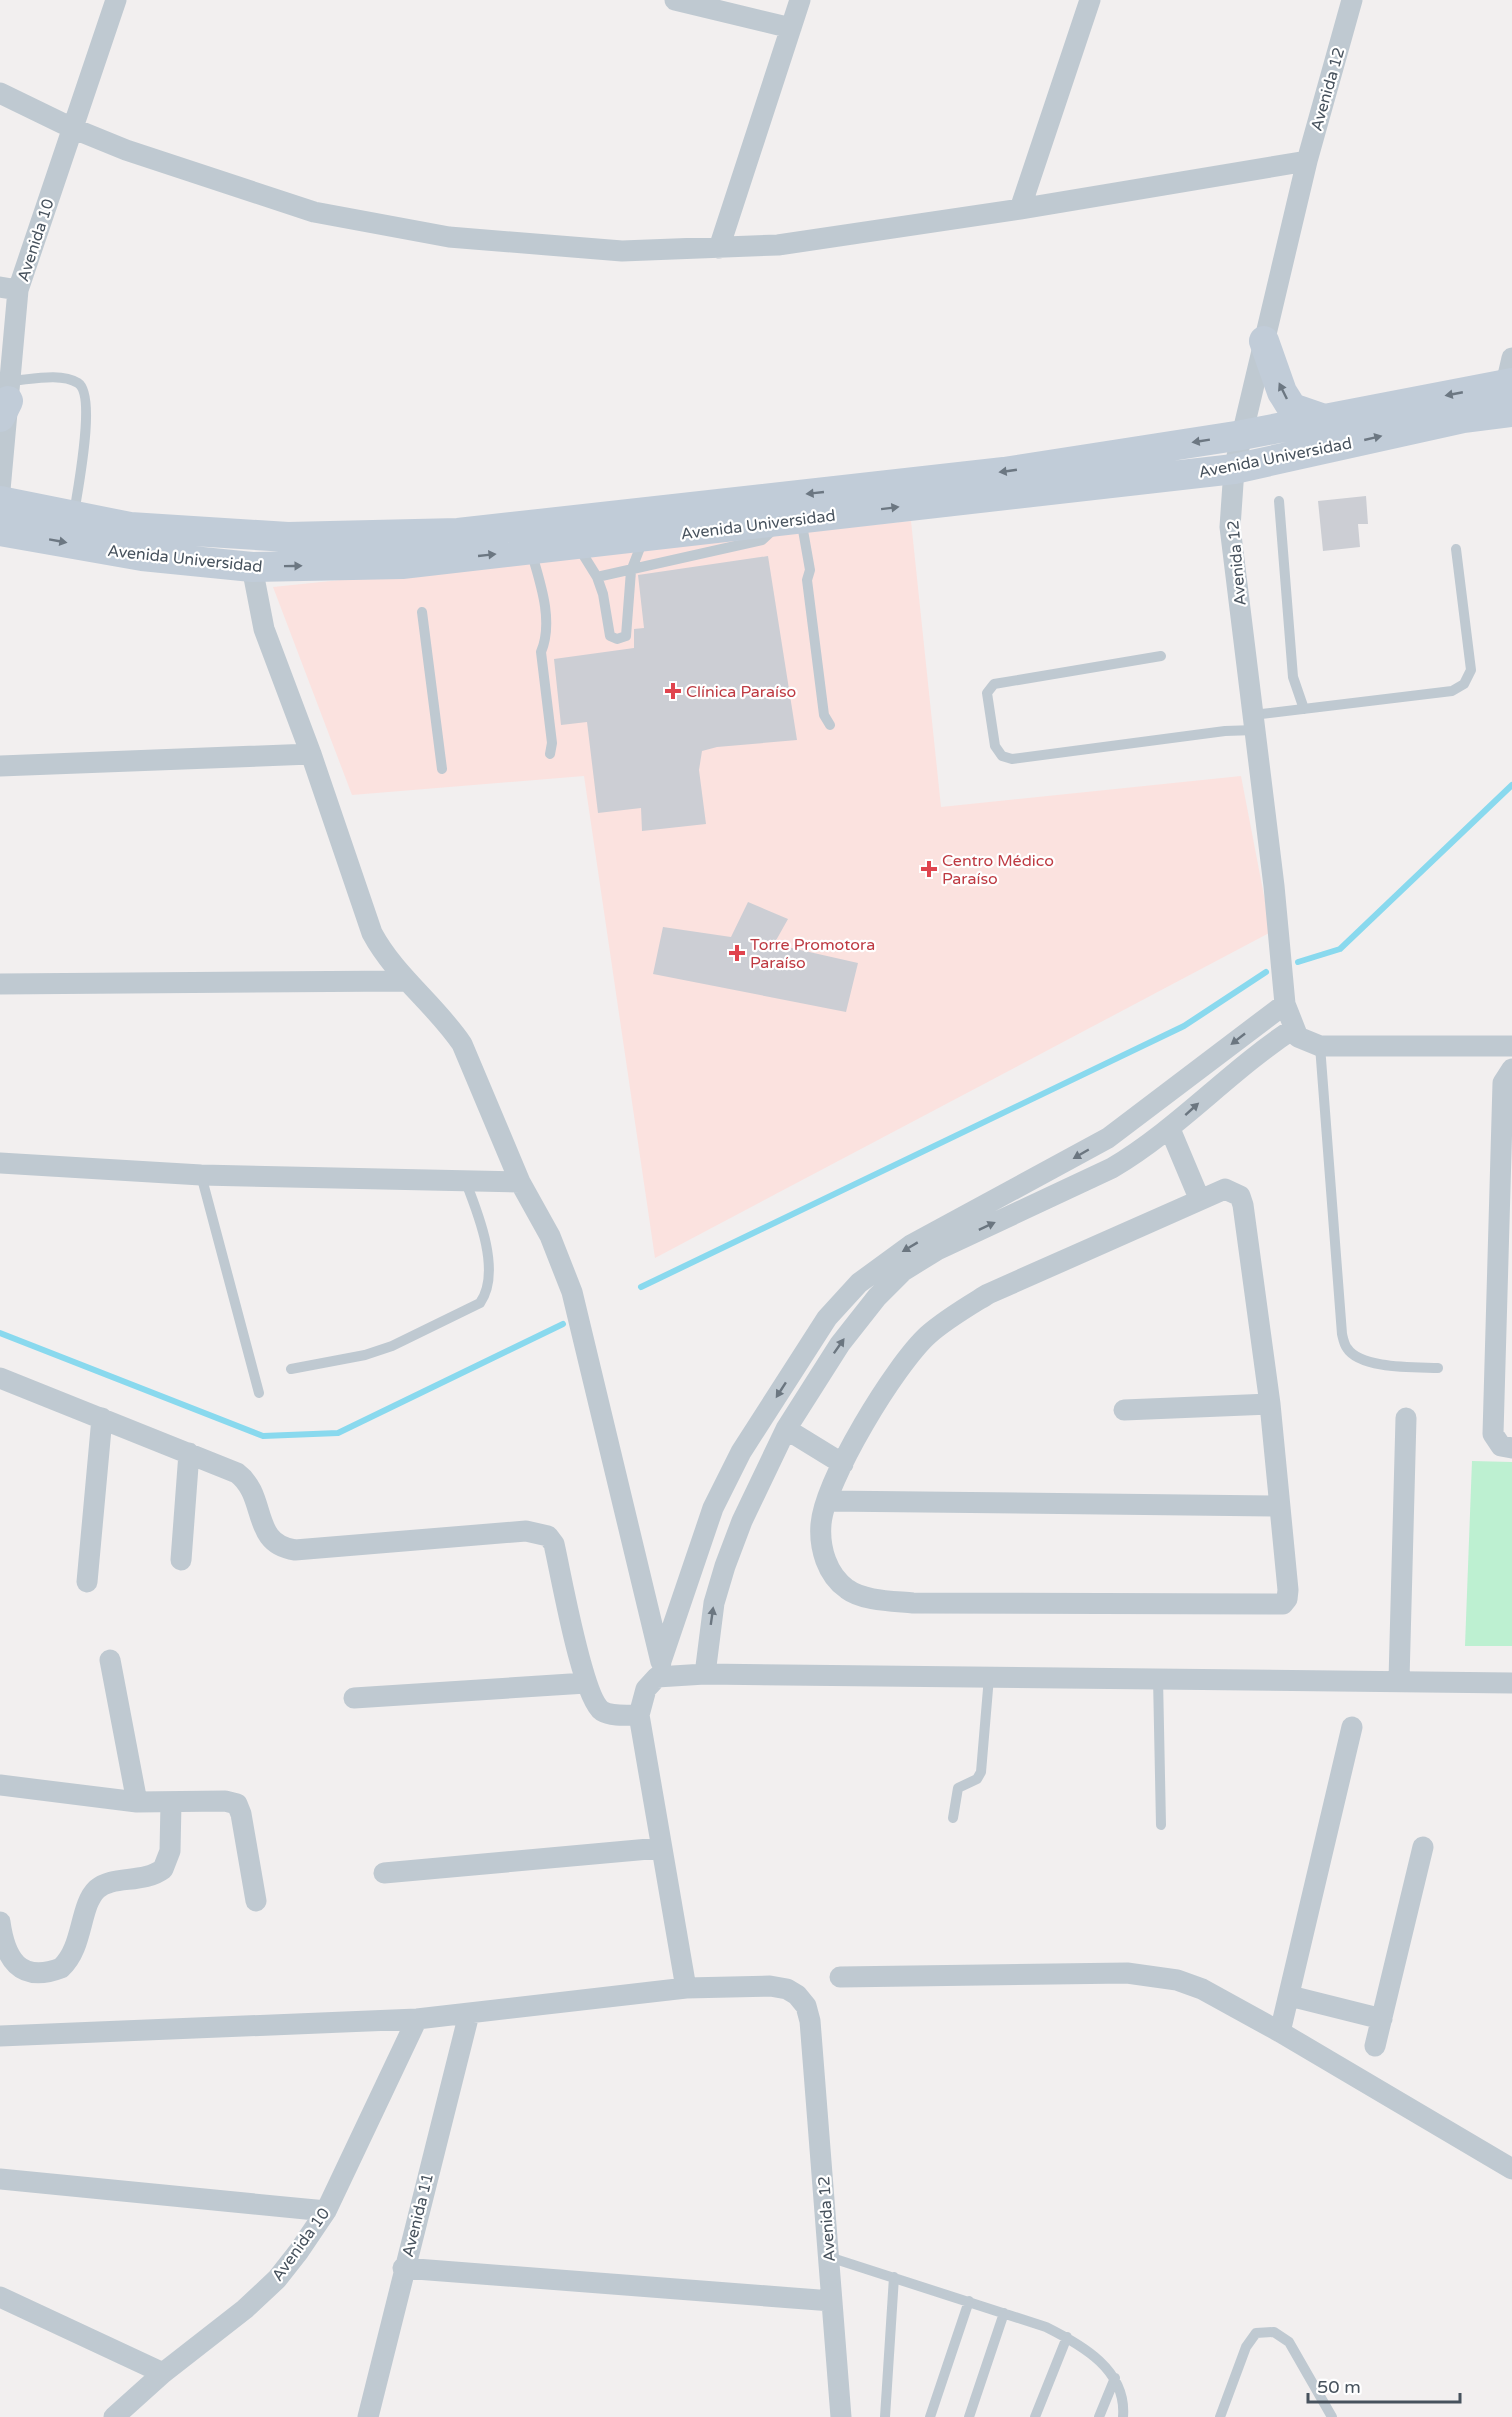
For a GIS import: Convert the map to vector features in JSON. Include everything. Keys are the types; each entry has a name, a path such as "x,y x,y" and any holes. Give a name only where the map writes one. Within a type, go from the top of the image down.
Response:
{"street":[{"name":"Avenida 10","path":"0,490 6,400 9,288 72,128 116,0"},
{"path":"675,0 791,28"},
{"path":"719,248 800,0"},
{"path":"1020,209 1090,0"},
{"name":"Avenida 12","path":"1293,1029 1285,1004 1230,527 1234,469 1307,161 1352,0"},
{"path":"0,93 72,128 126,150 314,212 438,235 622,251 778,245 1020,209 1307,161"},
{"path":"1264,341 1282,392 1292,408 1324,419"},
{"name":"Avenida Universidad","path":"0,501 130,527 288,537 458,532 1004,472 1242,435 1510,384"},
{"name":"Avenida Universidad","path":"0,531 142,556 252,567 402,564 578,546 1234,469 1463,418 1510,384"},
{"path":"252,567 264,629 311,754 372,933 385,957 405,981 433,1007 462,1044 520,1182 549,1236 572,1292 659,1670"},
{"path":"0,766 311,754"},
{"path":"0,984 405,981"},
{"path":"0,2036 417,2019 686,1988 660,1848 639,1715 646,1689 659,1670 686,1583 713,1508 741,1452 827,1318 859,1283 911,1245 1108,1138 1285,1004"},
{"path":"705,1674 714,1604 724,1566 786,1429 840,1344 877,1297 903,1271 937,1250 1112,1168 1170,1129 1249,1059 1293,1029 1298,1037 1320,1046 1512,1046"},
{"path":"1512,1069 1503,1083 1505,1256 1493,1434 1501,1446 1512,1448"},
{"path":"1170,1129 1199,1198"},
{"path":"0,1163 201,1175 520,1182"},
{"path":"1225,1189 1240,1196 1270,1404 1287,1599 1278,1606 913,1603 874,1598 849,1591 834,1577 821,1542 822,1522 827,1501 843,1464 905,1361 927,1336 956,1313 988,1294 1199,1198 1225,1189"},
{"path":"0,1378 237,1473 251,1487 267,1537 285,1549 526,1531 548,1536 554,1544 586,1683 596,1704 603,1712 639,1715"},
{"path":"1124,1410 1270,1404"},
{"path":"87,1582 102,1418"},
{"path":"1399,1680 1406,1418"},
{"path":"786,1429 843,1464"},
{"path":"181,1560 189,1453"},
{"path":"827,1501 1280,1506"},
{"path":"110,1659 137,1802"},
{"path":"659,1670 705,1674 1512,1683"},
{"path":"354,1698 586,1683"},
{"path":"1280,2032 1352,1727"},
{"path":"0,1785 137,1802 225,1801 237,1804 241,1814 256,1901"},
{"path":"0,1922 3,1945 12,1962 23,1970 34,1972 46,1973 61,1968 75,1951 95,1891 106,1883 143,1879 163,1869 170,1851 171,1803"},
{"path":"1375,2046 1423,1847"},
{"path":"384,1873 660,1848"},
{"path":"840,1977 1092,1974 1158,1976 1202,1989 1280,2032 1512,2169"},
{"name":"Avenida 12","path":"686,1988 770,1986 787,1989 797,1995 806,2006 810,2021 841,2417"},
{"path":"1290,1996 1382,2019"},
{"name":"Avenida 11","path":"368,2417 469,2014"},
{"name":"Avenida 10","path":"114,2417 163,2373 210,2338 277,2279 326,2211 417,2019"},
{"path":"0,2179 326,2211"},
{"path":"404,2268 832,2301"},
{"path":"0,2297 163,2373"}],"lane":[{"path":"6,400 66,378 80,384 85,392 85,444 74,516"},
{"path":"1279,501 1293,677 1304,709"},
{"path":"597,577 762,540 791,520 810,570 807,580 824,715 830,725"},
{"path":"578,546 597,577 603,594 610,636 617,639 626,636 629,626 631,571 639,556 643,538"},
{"path":"1161,656 994,684 987,693 994,746 1002,756 1012,759 1225,731 1304,709 1452,692 1464,684 1471,670 1456,549"},
{"path":"531,550 540,582 546,623 546,639 541,652 552,743 550,754"},
{"path":"422,612 442,769"},
{"path":"1320,1046 1342,1334 1347,1348 1355,1356 1374,1364 1438,1368"},
{"path":"201,1175 260,1393"},
{"path":"291,1369 365,1355 392,1346 480,1303 487,1293 490,1263 465,1180"},
{"path":"953,1818 958,1788 977,1779 981,1772 989,1677"},
{"path":"1158,1678 1161,1825"},
{"path":"828,2257 969,2301 1046,2327 1067,2337 1099,2359 1114,2378 1125,2402 1124,2417"},
{"path":"885,2417 894,2277"},
{"path":"930,2417 969,2301"},
{"path":"969,2417 1004,2313"},
{"path":"1221,2417 1246,2347 1256,2333 1274,2332 1289,2342 1332,2417"},
{"path":"1035,2417 1067,2337"},
{"path":"1099,2417 1114,2378"}],"shaded area":[{"name":"Centro Médico Paraíso","path":"911,521 941,807 1241,776 1271,932 655,1258 584,776 352,795 273,587"}],"green space":[{"path":"1472,1461 1512,1462 1512,1646 1465,1646"}],"building":[{"path":"1366,496 1368,524 1358,524 1360,547 1323,551 1318,501"},
{"name":"Clínica Paraíso","path":"768,556 797,740 717,747 702,751 699,770 706,824 642,831 641,808 598,813 587,722 561,725 554,659 634,648 634,629 644,628 638,575"},
{"name":"Torre Promotora Paraíso","path":"748,902 788,919 774,944 858,963 846,1012 653,974 663,927 731,937"}],"waterway":[{"path":"1298,962 1340,949 1512,785"},
{"path":"641,1287 1184,1026 1266,972"},
{"path":"0,1333 263,1436 338,1433 563,1324"}],"place":[{"name":"Clínica Paraíso","path":"673,691"},
{"name":"Centro Médico Paraíso","path":"929,869"},
{"name":"Torre Promotora Paraíso","path":"737,953"}]}
